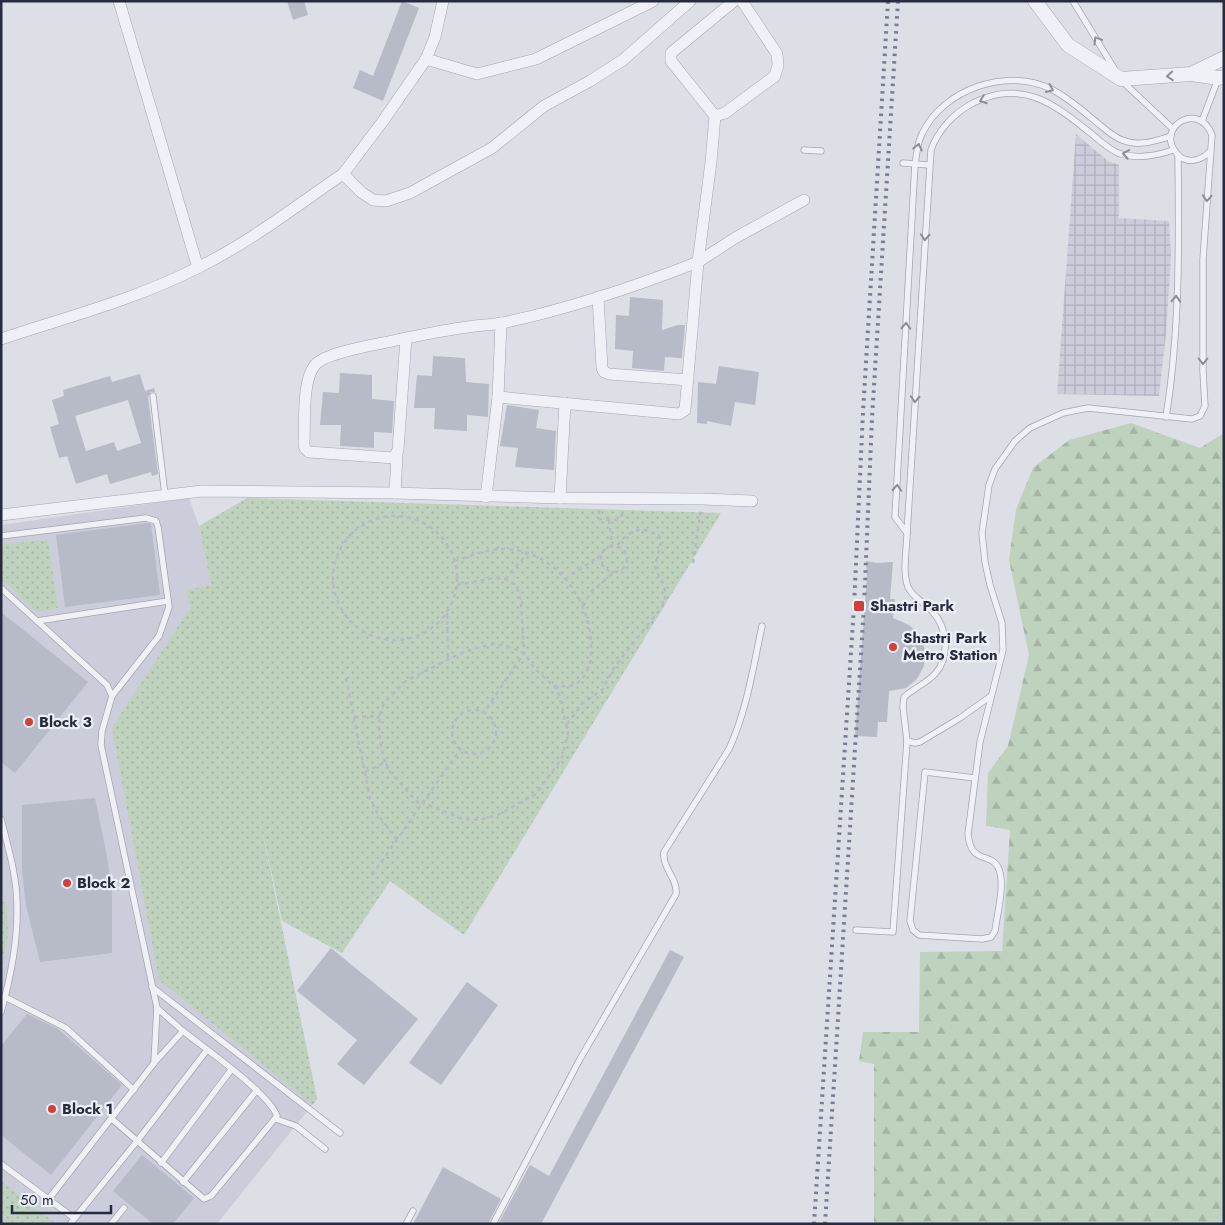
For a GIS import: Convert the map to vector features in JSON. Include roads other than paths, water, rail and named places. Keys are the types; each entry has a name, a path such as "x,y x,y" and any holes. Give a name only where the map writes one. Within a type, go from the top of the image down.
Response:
{"street":[{"path":"118,1 198,268"},
{"path":"1,339 148,290 198,268 238,245 343,174 426,59 435,37 443,1"},
{"path":"426,59 477,74 536,59 653,1"},
{"path":"343,174 361,192 373,200 386,201 410,194 492,148 544,106 590,81 623,60 690,1"},
{"path":"498,397 678,414 685,410 698,262 711,162 714,116 671,61 670,57 671,53 734,1"},
{"path":"714,116 725,113 775,76 778,65 777,54 742,1"},
{"path":"1035,1 1068,45 1121,79 1191,74 1221,77"},
{"path":"1191,74 1224,58"},
{"path":"397,455 391,459 309,452 304,448 307,382 314,365 322,359 335,354 406,338 501,323 639,285 698,262 735,238 804,200"},
{"path":"598,297 602,368 604,372 609,374 688,380"},
{"path":"486,497 498,397 501,323"},
{"path":"395,494 406,338"},
{"path":"560,498 564,403"},
{"path":"1,515 202,490 752,501"}],"lane":[{"path":"1073,1 1121,79 1173,129"},
{"path":"1202,121 1221,77"},
{"path":"907,533 895,517 915,164 922,133 945,105 969,90 995,81 1022,80 1048,87 1071,101 1108,132 1124,141 1149,143 1171,136"},
{"path":"856,930 893,932 907,741 903,707 904,697 935,674 944,658 946,643 942,624 932,610 912,595 906,580 907,533 929,165 935,139 959,112 981,99 1007,94 1024,94 1048,102 1060,109 1119,154 1154,157 1175,152 1190,160 1197,160 1207,155 1211,150"},
{"path":"975,778 925,772 910,921 913,930 919,935 982,939 990,937 995,931 1002,881 998,867 993,862 973,852 969,845 968,834 980,742 1003,650 1002,623 990,585 982,534 989,485 995,469 1015,441 1030,428 1062,413 1088,408 1166,417 1192,419 1200,416 1205,406 1202,371 1203,259 1212,135 1210,129 1202,121 1190,118 1183,120 1173,129 1171,136 1175,152 1179,222 1175,335 1171,389 1166,417"},
{"path":"804,150 821,151"},
{"path":"903,163 929,165"},
{"path":"154,396 165,495"},
{"path":"1,536 151,518 156,521 158,527 169,607 159,636 112,696 102,731 101,745 157,1008 154,1063"},
{"path":"1,588 107,685 112,696"},
{"path":"37,621 168,601"},
{"path":"493,1224 580,1059 676,894 676,888 665,864 664,852 729,749 737,733 743,714 762,626"},
{"path":"907,741 920,742 992,696"},
{"path":"1,819 12,864 17,904 16,942 10,980 1,1012"},
{"path":"152,987 340,1133"},
{"path":"5,997 66,1028 134,1090"},
{"path":"112,1119 202,1198 209,1198 276,1119 275,1111 257,1090 182,1031 157,1008"},
{"path":"48,1200 154,1063 182,1031"},
{"path":"70,1224 207,1050"},
{"path":"161,1163 231,1070"},
{"path":"183,1182 257,1090"},
{"path":"276,1119 296,1126 325,1149"},
{"path":"1,1164 74,1218"},
{"path":"111,1224 124,1208"},
{"path":"406,1224 413,1211"}],"railway":[{"path":"814,1224 854,606 863,412 888,1"},
{"path":"825,1224 864,606 872,418 898,1"}],"place":[{"name":"Shastri Park","path":"859,606"},
{"name":"Shastri Park Metro Station","path":"893,647"},
{"name":"Block 3","path":"29,722"},
{"name":"Block 2","path":"67,883"},
{"name":"Block 1","path":"52,1109"}]}
